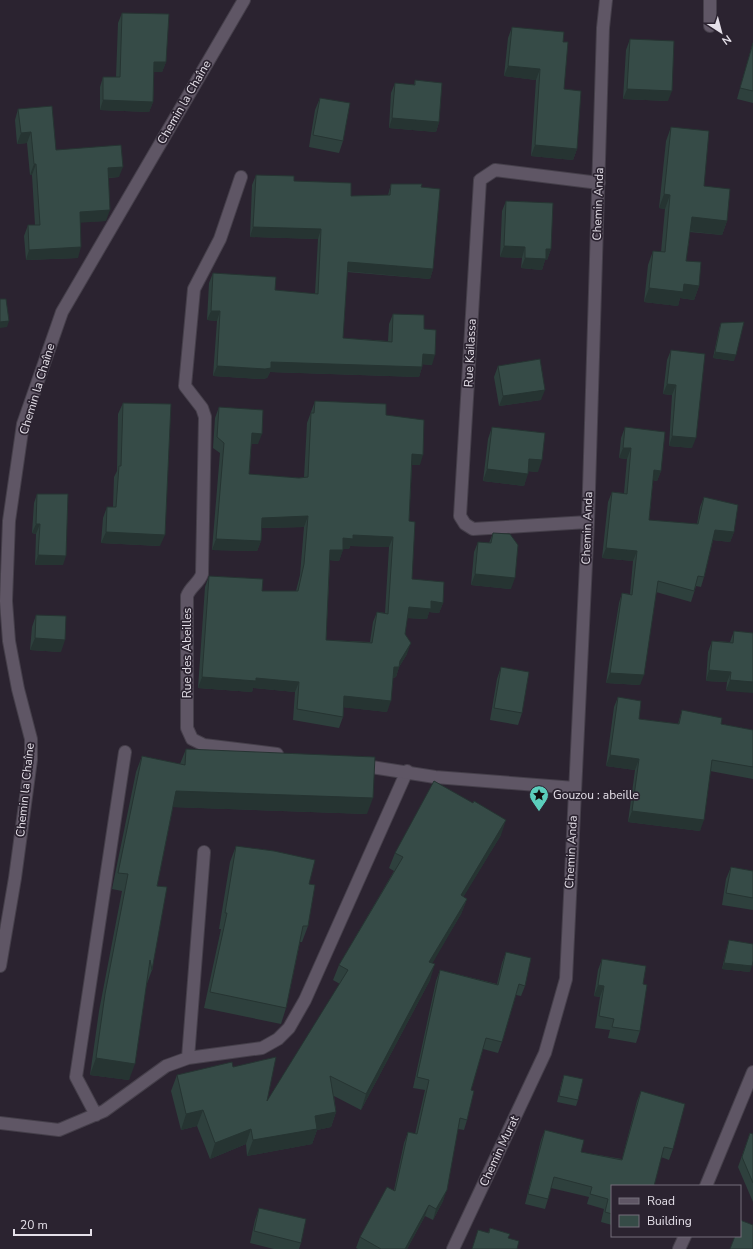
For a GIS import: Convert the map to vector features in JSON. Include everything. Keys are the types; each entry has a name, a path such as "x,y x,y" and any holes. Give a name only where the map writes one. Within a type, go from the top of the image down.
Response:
{"street":[{"name":"Chemin la Chaîne","path":"0,966 15,878 31,760 31,739 18,689 9,641 6,601 9,521 23,424 62,312 244,0"},
{"name":"Chemin Anda","path":"545,1053 566,979 588,522 603,28 606,0"},
{"path":"710,0 710,26"},
{"name":"Rue Kailassa","path":"588,522 473,528 465,524 460,516 480,180 494,170 599,183"},
{"name":"Rue des Abeilles","path":"241,178 220,239 194,289 185,386 202,408 205,417 202,574 200,581 187,596 187,728 192,739 204,745 290,756"},
{"path":"96,1115 76,1077 125,752"},
{"path":"345,763 408,771 435,777 574,788"},
{"path":"0,1123 60,1130 96,1115 166,1066 188,1058 262,1048 278,1039 289,1028 305,1000 408,771"},
{"path":"188,1058 204,852"},
{"name":"Chemin Murat","path":"453,1249 545,1053"},
{"path":"706,1185 753,1072"},
{"path":"679,1249 685,1237"}],"building":[{"path":"122,13 169,14 166,62 154,62 153,102 103,100 103,77 120,77"},
{"path":"512,27 564,32 563,42 568,42 564,89 581,91 577,149 535,145 540,69 508,66"},
{"path":"630,39 674,41 672,91 627,89"},
{"path":"753,43 753,91 740,88"},
{"path":"415,80 442,83 439,122 392,118 395,83 415,85"},
{"path":"320,98 350,103 343,141 313,135"},
{"path":"52,106 56,150 121,145 123,167 108,168 110,210 80,212 81,247 29,250 28,225 40,225 36,164 34,164 31,132 21,133 18,109"},
{"path":"671,127 709,131 704,186 730,189 727,221 692,217 686,261 701,262 699,286 684,284 683,292 649,288 653,251 665,252 670,195 664,194"},
{"path":"256,175 294,176 294,181 351,183 351,196 390,195 391,184 422,184 421,187 440,189 433,269 348,262 343,338 392,342 393,314 424,315 424,329 436,330 435,355 423,354 422,367 271,362 271,368 265,369 217,366 220,311 211,311 213,273 276,277 275,290 318,294 321,229 253,227"},
{"path":"506,201 553,203 551,249 546,249 546,259 525,258 525,247 504,246"},
{"path":"0,299 6,299 9,321 0,322"},
{"path":"744,322 736,355 715,352 721,323"},
{"path":"671,350 705,354 696,438 672,436 676,385 667,384"},
{"path":"540,359 545,390 503,396 498,366"},
{"path":"315,401 386,404 386,415 424,420 423,455 412,454 409,521 415,522 412,579 444,582 443,603 431,601 431,609 409,607 405,634 411,643 400,661 399,667 394,667 391,701 344,696 343,717 297,709 299,682 256,678 256,681 202,677 209,576 263,579 262,591 298,591 304,564 308,516 262,518 261,541 216,539 224,443 217,437 219,407 263,410 262,434 252,433 249,474 299,478 308,477 311,413 314,413","holes":["353,535 393,537 388,614 377,612 372,643 326,640 330,550 343,550 343,538 353,539"]},
{"path":"123,403 171,404 165,535 106,532 107,507 116,507 119,466 121,466"},
{"path":"492,427 545,433 542,460 529,459 528,474 487,469"},
{"path":"625,427 665,432 661,471 654,470 649,520 698,524 704,497 738,505 734,532 715,530 704,577 698,576 694,591 658,581 644,675 610,673 622,593 632,595 637,551 606,548 612,492 627,494 631,448 623,448"},
{"path":"37,494 68,494 66,556 38,555 40,524 36,524"},
{"path":"493,533 510,534 518,545 515,578 475,574 478,542 491,543"},
{"path":"36,615 66,616 65,640 35,638"},
{"path":"734,631 753,633 753,682 730,680 731,672 709,670 712,641 733,643"},
{"path":"501,667 529,672 522,713 494,708"},
{"path":"618,697 641,701 639,719 679,724 682,710 722,718 721,724 753,730 753,767 712,760 704,820 632,811 639,759 610,755"},
{"path":"186,749 375,757 373,798 176,791 157,886 167,887 152,970 150,960 135,1064 96,1058 105,994 128,874 118,873 142,756 185,765"},
{"path":"434,781 473,803 474,801 506,820 461,895 467,899 429,962 435,964 366,1094 330,1076 336,1112 315,1116 317,1129 253,1140 251,1129 215,1143 203,1110 186,1114 177,1075 232,1062 233,1067 276,1057 267,1101 348,970 339,965 403,857 395,853"},
{"path":"236,846 274,851 315,860 309,884 315,885 308,926 303,926 286,1008 210,992 227,913 225,913"},
{"path":"731,867 753,871 753,898 726,893"},
{"path":"729,940 753,944 752,966 724,963"},
{"path":"506,952 531,958 525,986 519,984 502,1042 486,1038 471,1090 474,1091 467,1120 460,1118 447,1190 436,1209 429,1205 405,1249 381,1249 360,1237 387,1187 395,1191 408,1132 417,1134 429,1080 417,1077 440,970 498,985"},
{"path":"602,959 646,966 643,984 647,985 640,1031 612,1027 614,1019 599,1016 604,986 598,985"},
{"path":"564,1075 583,1079 578,1100 559,1096"},
{"path":"641,1091 685,1104 673,1149 664,1147 654,1185 611,1185 611,1214 605,1212 608,1199 590,1194 592,1187 554,1177 548,1199 528,1194 545,1130 584,1140 581,1152 622,1160"},
{"path":"750,1133 753,1134 753,1183 742,1157"},
{"path":"259,1208 306,1219 301,1243 254,1231"},
{"path":"741,1220 753,1225 753,1249 730,1249 735,1237 741,1237"},
{"path":"490,1228 510,1234 508,1238 519,1241 517,1249 472,1249 478,1230 489,1233"}],"place":[{"name":"Gouzou : abeille","path":"539,812"}]}
